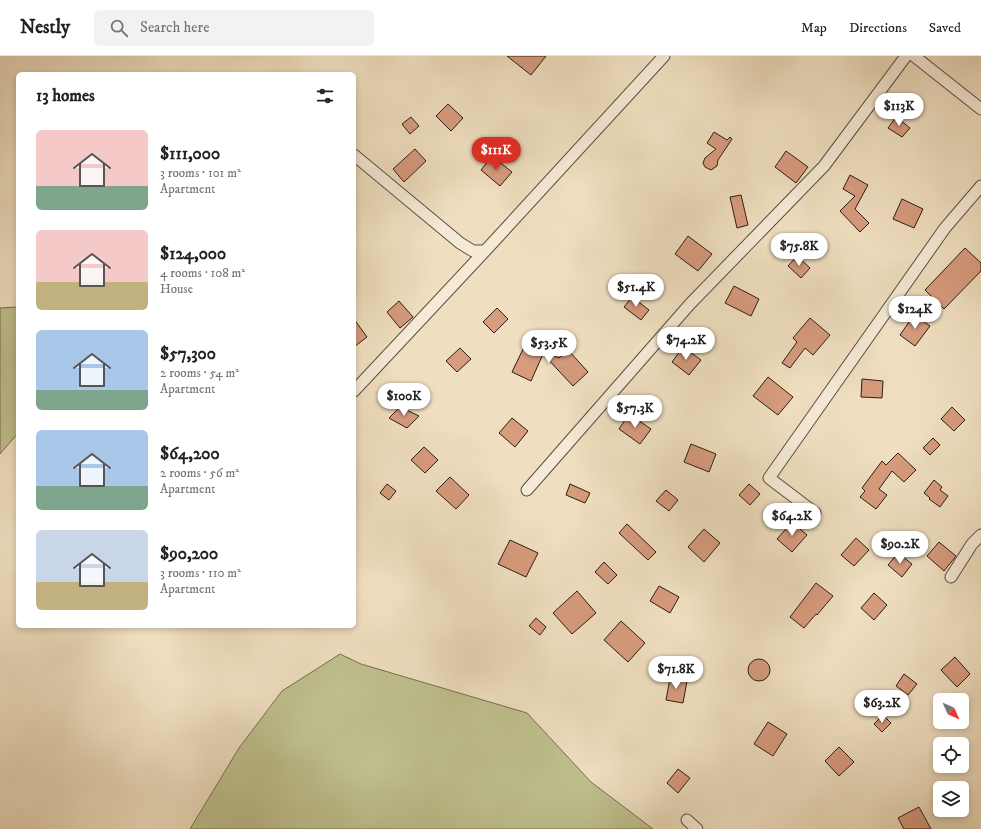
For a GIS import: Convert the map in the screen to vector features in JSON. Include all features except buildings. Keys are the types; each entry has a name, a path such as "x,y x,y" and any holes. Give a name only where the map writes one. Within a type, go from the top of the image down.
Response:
{"street":[{"path":"356,389 664,56"},
{"path":"527,490 690,304 824,166 906,56"},
{"path":"914,56 981,109"},
{"path":"356,157 460,243 472,251 485,251"},
{"path":"815,513 769,478 945,228 981,186"},
{"path":"951,578 972,544 981,535"},
{"path":"687,820 697,829"}],"green space":[{"path":"16,307 16,435 0,454 0,308"},
{"path":"340,654 361,664 527,713 591,782 653,829 190,829 239,748 282,691"}]}
